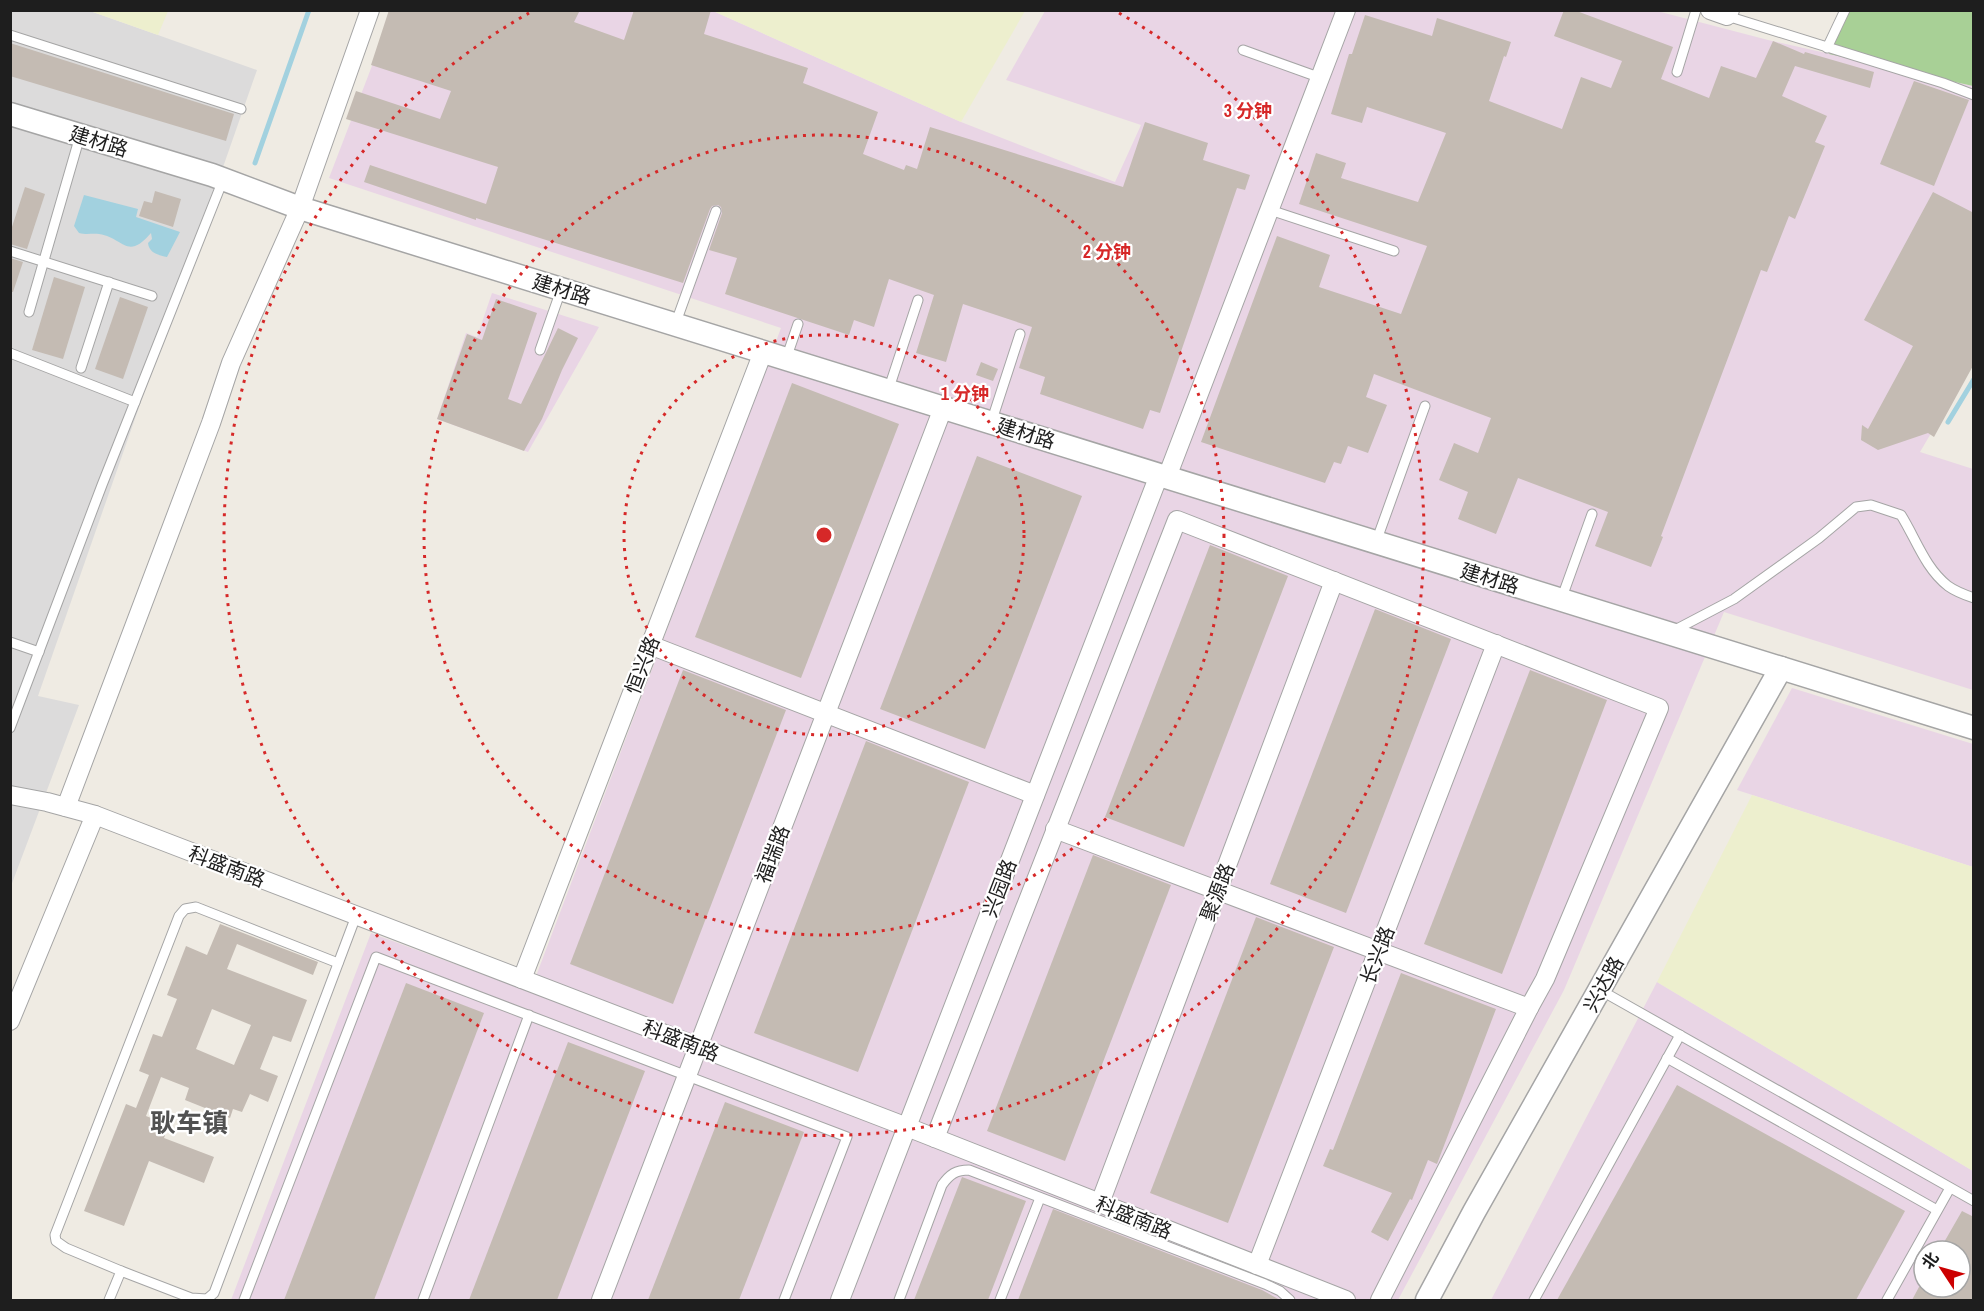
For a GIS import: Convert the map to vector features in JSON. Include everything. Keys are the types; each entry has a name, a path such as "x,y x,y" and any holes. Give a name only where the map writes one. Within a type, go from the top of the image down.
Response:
{"street":[{"path":"66,807 207,434 231,363 300,208 370,10"},
{"name":"兴园路","path":"840,1300 1035,795 1270,210 1346,10"},
{"name":"建材路","path":"10,114 224,180 300,208 1974,728"},
{"name":"恒兴路","path":"522,979 763,352"},
{"name":"福瑞路","path":"600,1300 944,408"},
{"path":"935,1138 1177,519 1659,708 1550,969 1380,1300"},
{"name":"聚源路","path":"1100,1203 1334,581"},
{"name":"长兴路","path":"1257,1265 1496,644"},
{"path":"650,645 1035,795"},
{"name":"兴达路","path":"1427,1300 1474,1212 1781,668"},
{"name":"科盛南路","path":"10,795 95,815 907,1127 1346,1300"},
{"path":"10,1022 95,815"},
{"path":"1056,829 1529,1008"}],"lane":[{"path":"1677,72 1696,10"},
{"path":"1827,48 1845,10"},
{"path":"1723,12 1974,95"},
{"path":"10,34 241,109"},
{"path":"1242,50 1321,78"},
{"path":"29,312 80,135"},
{"path":"10,728 135,402 224,180"},
{"path":"1270,210 1394,251"},
{"path":"675,324 716,211"},
{"path":"10,251 152,296"},
{"path":"81,368 109,282"},
{"path":"540,350 562,289"},
{"path":"888,391 918,300"},
{"path":"786,359 798,324"},
{"path":"991,423 1020,334"},
{"path":"10,353 135,402"},
{"path":"1376,542 1425,406"},
{"path":"1668,633 1734,599 1819,538 1856,507 1871,505 1901,515 1924,558 1935,573 1949,587 1974,598"},
{"path":"1561,600 1592,514"},
{"path":"10,642 39,652"},
{"path":"338,963 196,908 185,909 179,916 55,1235 56,1241 66,1248 191,1298 207,1299 214,1293 356,916"},
{"path":"244,1300 376,957 848,1137 784,1300"},
{"path":"1600,990 1974,1201"},
{"path":"423,1300 530,1015"},
{"path":"1534,1300 1680,1035"},
{"path":"1667,1058 1937,1210"},
{"path":"898,1300 942,1185 958,1170 969,1170 1265,1284 1280,1291 1290,1300"},
{"path":"1887,1300 1950,1188"},
{"path":"1000,1300 1040,1198"},
{"path":"109,1300 121,1271"}],"shaded area":[{"path":"11,11 90,11 257,70 38,696 79,705 11,886"},
{"path":"393,11 713,11 961,122 1115,182 1141,125 1006,80 1045,11 1657,11 1768,40 1973,86 1973,362 1920,452 1973,469 1973,690 1724,612 1564,990 1398,1300 231,1300 371,933 530,992 781,328 329,178"},
{"path":"492,293 599,327 528,452 437,419 466,333 477,337"},
{"path":"1792,688 1973,744 1973,867 1737,790"},
{"path":"1657,982 1973,1171 1973,1300 1491,1300"}],"green space":[{"path":"1025,10 961,122 713,11"},
{"path":"90,11 168,11 158,35"},
{"path":"1850,11 1973,11 1973,86 1829,54"},
{"path":"1752,795 1973,867 1973,1171 1657,982"}],"water":[{"path":"84,195 138,209 136,217 180,232 167,257 150,249 148,243 152,239 151,233 136,246 131,247 107,236 79,233 74,226"}],"building":[{"path":"389,10 580,10 574,22 624,40 634,10 711,10 704,34 808,68 803,83 878,112 863,154 904,170 906,165 917,169 930,127 1123,187 1145,122 1208,143 1203,160 1250,175 1245,190 1237,188 1160,413 1150,410 1143,429 1040,394 1045,377 1019,368 1032,327 963,304 946,362 916,353 934,295 889,279 874,327 854,320 849,335 725,294 737,258 709,250 722,213 718,205 710,209 683,283 476,218 476,220 364,182 370,165 486,204 498,167 346,119 356,91 440,119 451,91 371,65"},
{"path":"1564,10 1574,10 1673,47 1661,79 1709,98 1721,66 1756,78 1773,41 1804,54 1805,52 1874,72 1870,88 1795,66 1782,96 1827,116 1815,142 1825,146 1795,219 1789,216 1767,272 1761,270 1651,567 1595,546 1608,512 1518,478 1496,534 1458,519 1468,492 1439,480 1454,443 1478,453 1491,418 1374,374 1366,397 1387,405 1368,453 1348,446 1341,464 1334,462 1325,483 1201,442 1277,236 1330,255 1319,287 1401,314 1427,246 1299,204 1316,153 1346,163 1341,178 1418,202 1446,133 1367,107 1362,123 1331,114 1349,54 1352,54 1365,15 1432,36 1437,18 1511,42 1489,101 1562,129 1581,77 1611,88 1622,61 1554,36"},
{"path":"10,43 234,114 226,141 10,76"},
{"path":"1914,81 1969,100 1934,186 1880,164"},
{"path":"25,187 45,194 27,249 10,244 10,233"},
{"path":"155,191 181,199 173,227 139,216 144,201 152,203"},
{"path":"1933,192 1974,213 1974,364 1934,437 1928,433 1878,450 1861,440 1862,425 1868,429 1913,346 1864,320"},
{"path":"10,258 23,262 13,292 10,292"},
{"path":"54,277 85,287 63,359 32,350"},
{"path":"120,297 148,307 123,379 95,369"},
{"path":"496,299 537,313 508,399 521,404 558,328 578,338 542,419 524,451 437,419 467,334 482,340"},
{"path":"981,362 998,369 993,381 976,375"},
{"path":"792,383 899,424 801,678 695,637"},
{"path":"977,456 1082,496 985,749 880,709"},
{"path":"1210,545 1288,576 1184,847 1105,817"},
{"path":"1375,609 1451,639 1346,913 1270,884"},
{"path":"683,670 786,710 673,1004 570,964"},
{"path":"1530,670 1607,700 1502,974 1424,944"},
{"path":"866,741 969,782 858,1072 754,1033"},
{"path":"1093,855 1171,885 1065,1161 987,1131"},
{"path":"1256,917 1334,947 1228,1223 1150,1193"},
{"path":"220,924 318,962 313,975 237,944 227,969 307,1000 291,1042 273,1036 260,1069 278,1076 268,1102 250,1094 242,1112 233,1109 230,1118 185,1100 189,1088 161,1077 146,1116 169,1125 164,1138 214,1157 204,1183 149,1161 124,1226 84,1211 126,1104 136,1108 149,1075 139,1071 153,1034 162,1037 177,999 167,995 186,946 207,955","holes":["212,1009 251,1025 234,1065 196,1049"]},
{"path":"1401,973 1496,1009 1437,1164 1428,1160 1412,1200 1410,1199 1388,1241 1371,1232 1392,1193 1323,1166 1330,1149 1333,1150"},
{"path":"406,983 484,1013 374,1300 284,1300"},
{"path":"568,1042 645,1071 557,1300 469,1300"},
{"path":"1677,1085 1905,1211 1856,1300 1557,1300"},
{"path":"725,1102 804,1132 739,1300 648,1300"},
{"path":"962,1177 1026,1201 988,1300 914,1300"},
{"path":"1053,1209 1262,1290 1280,1300 1018,1300"},
{"path":"1962,1211 1974,1217 1974,1300 1912,1300 1972,1299 1972,1239 1946,1239"}],"waterway":[{"path":"255,163 309,10"},
{"path":"1948,422 1974,379"}],"district":[{"name":"耿车镇","path":"189,1122"}]}
